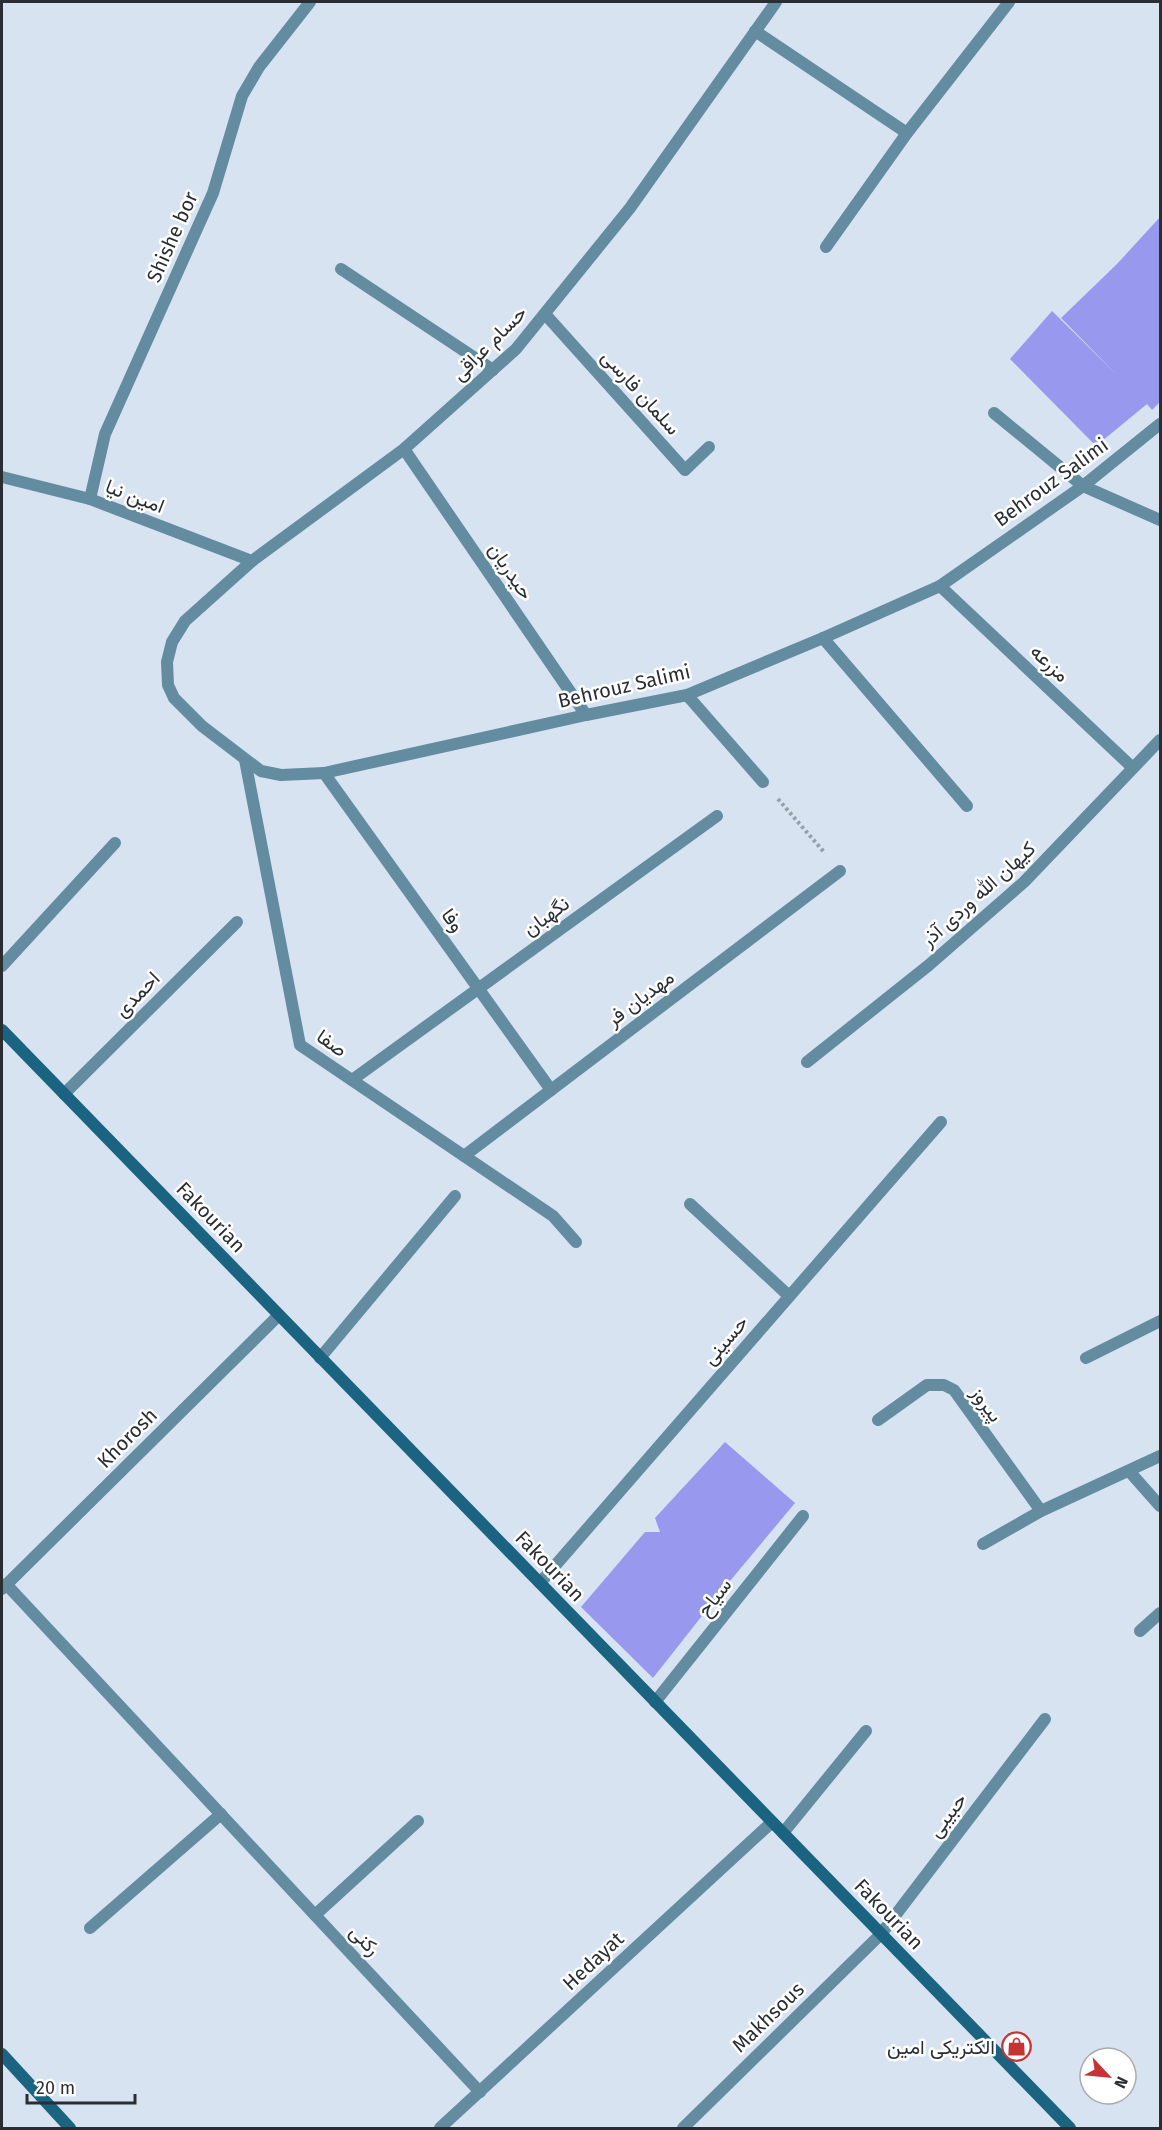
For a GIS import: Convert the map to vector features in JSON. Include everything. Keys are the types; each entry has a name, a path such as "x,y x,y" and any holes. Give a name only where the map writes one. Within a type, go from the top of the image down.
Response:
{"street":[{"name":"Shishe bor","path":"90,500 105,434 213,193 242,96 259,68 310,2"},
{"path":"826,247 907,133 1009,2"},
{"name":"حسام عراقی","path":"186,621 252,561 404,449 516,349 630,208 755,31 770,3"},
{"path":"755,31 907,133"},
{"path":"341,269 493,370"},
{"name":"سلمان فارسی","path":"545,314 685,470 710,447"},
{"path":"994,413 1083,486 1161,520"},
{"name":"Behrouz Salimi","path":"186,621 172,642 167,662 168,685 174,698 202,726 261,771 271,774 324,773 687,695 940,586 1083,486 1161,424"},
{"name":"حیدریان","path":"404,449 586,715"},
{"name":"امین نیا","path":"2,477 90,500 252,561"},
{"name":"مزرعه","path":"940,586 1133,768"},
{"path":"823,638 967,806"},
{"path":"687,695 763,782"},
{"name":"کیهان الله وردی آذر","path":"807,1062 929,965 1024,882 1161,740"},
{"name":"صفا","path":"245,760 300,1045 553,1216 576,1242"},
{"name":"وفا","path":"324,773 551,1090"},
{"name":"نگهبان","path":"352,1080 717,816"},
{"path":"2,966 115,843"},
{"name":"مهدیان فر","path":"464,1156 840,871"},
{"name":"احمدی","path":"64,1094 237,922"},
{"name":"Fakourian","path":"2,1030 1070,2128"},
{"name":"حسینی","path":"540,1584 941,1122"},
{"path":"320,1358 454,1196"},
{"path":"690,1204 789,1296"},
{"name":"Khorosh","path":"4,1586 279,1315"},
{"path":"1086,1358 1161,1321"},
{"name":"پیروز","path":"878,1420 927,1384 944,1385 954,1390 1041,1511"},
{"path":"983,1544 1041,1511 1161,1456"},
{"path":"1129,1471 1161,1506"},
{"name":"سیاح","path":"656,1702 803,1516"},
{"name":"رکنی","path":"4,1586 221,1814 480,2092"},
{"path":"1140,1630 1161,1613"},
{"name":"حبیبی","path":"881,1934 1045,1719"},
{"path":"783,1833 866,1731"},
{"path":"90,1928 221,1814"},
{"path":"315,1915 418,1821"},
{"name":"Hedayat","path":"440,2128 772,1822"},
{"name":"Makhsous","path":"682,2128 881,1934"},
{"path":"2,2054 70,2128"}],"path":[{"path":"763,782 840,871"}],"building":[{"path":"1160,217 1160,402 1152,410 1147,404 1096,446 1010,359 1052,311 1116,374 1061,318 1117,264"},
{"path":"725,1442 795,1503 653,1678 581,1607 645,1532 660,1532 655,1518"}],"place":[{"name":"الکتریکی امین","path":"1016,2047"}]}
